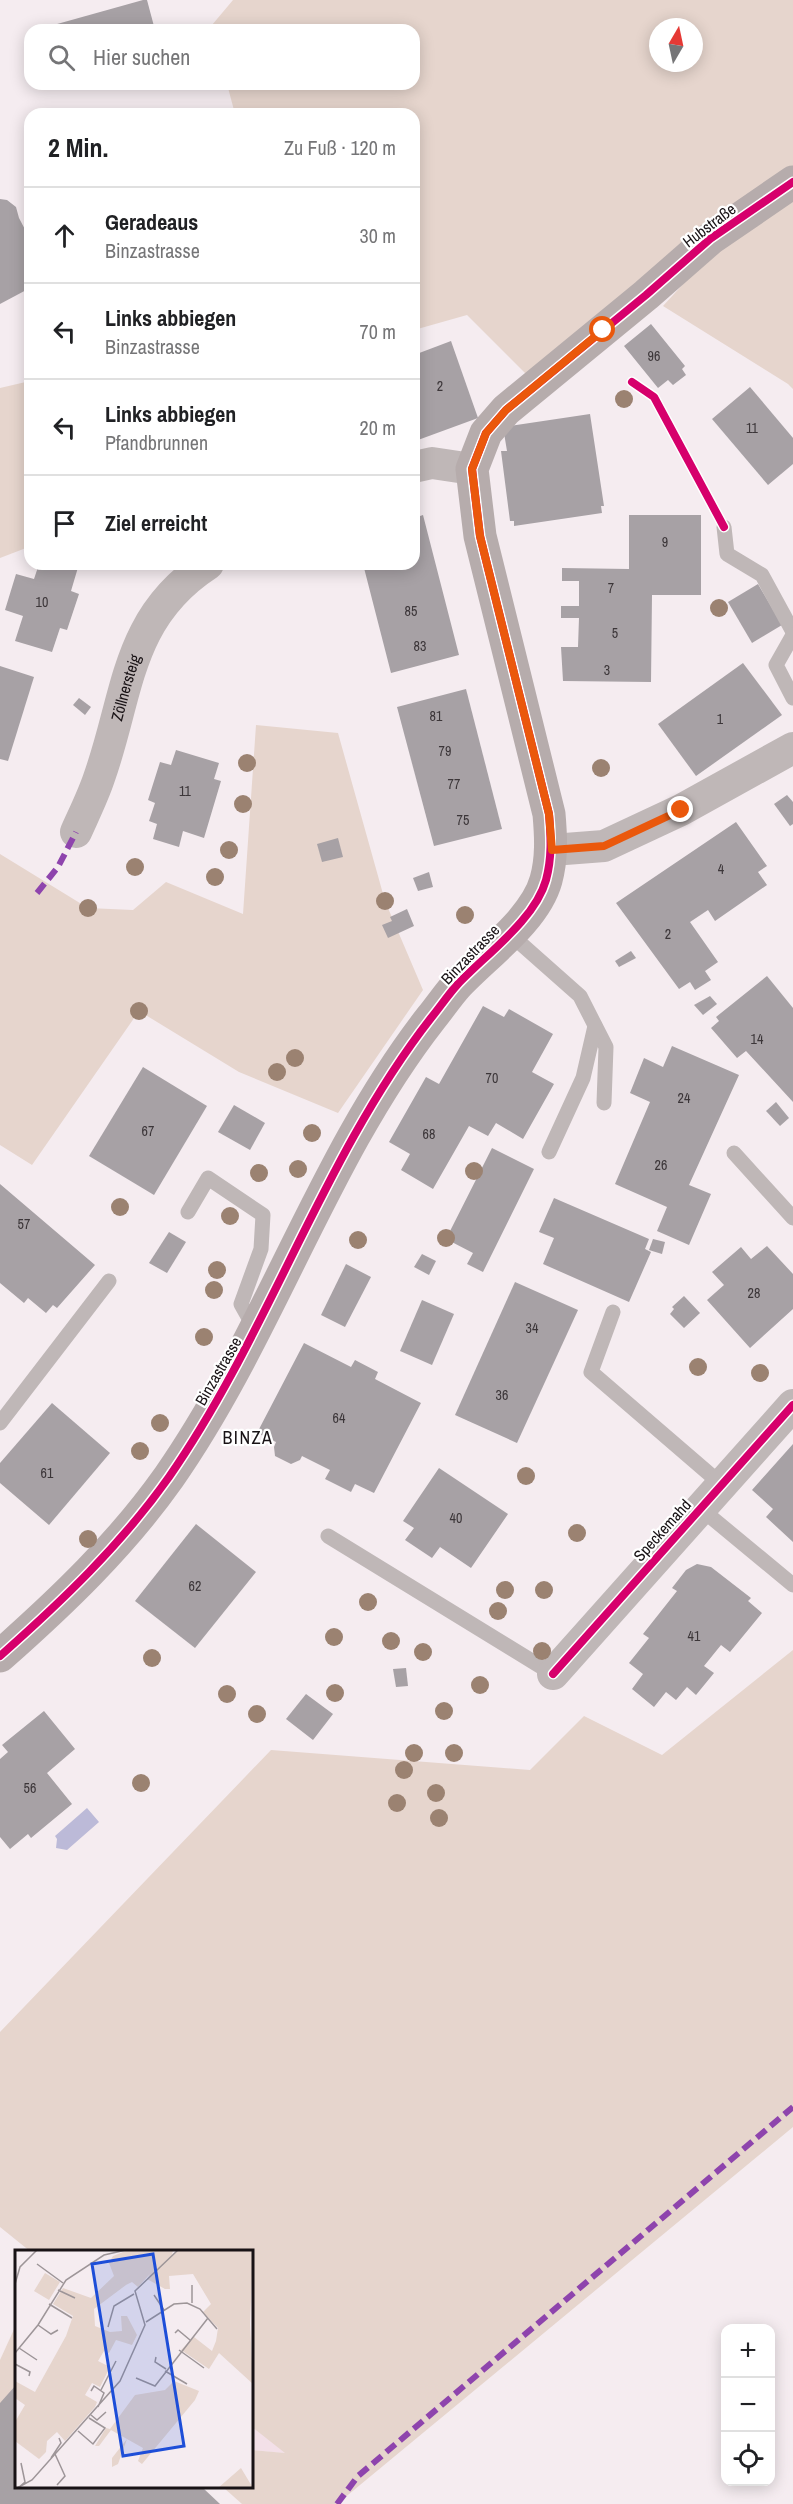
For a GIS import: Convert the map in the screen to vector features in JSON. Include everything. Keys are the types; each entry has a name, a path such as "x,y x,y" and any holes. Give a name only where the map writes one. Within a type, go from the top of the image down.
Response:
{"street":[{"name":"Hubstraße","path":"646,295 710,238 793,183"},
{"name":"Binzastrasse","path":"0,1656 63,1600 145,1508 169,1477 215,1404 256,1332 362,1122 405,1052 456,986 532,909 545,883 552,850 549,814 480,536 472,469 486,433 506,410 646,295"},
{"path":"420,466 432,463 472,469"},
{"name":"Zöllnersteig","path":"76,832 99,777 133,658 147,626 166,599 189,576 198,570"},
{"path":"552,850 604,846 681,810 793,748"},
{"name":"Speckemahd","path":"553,1674 793,1405"}],"lane":[{"path":"724,527 727,555 762,575 793,633 776,664 793,698"},
{"path":"509,933 580,996 606,1047 604,1103"},
{"path":"549,1152 584,1078 595,1026"},
{"path":"734,1153 793,1218"},
{"path":"188,1212 208,1178 263,1215 261,1249 241,1304 256,1332"},
{"path":"0,1423 109,1281"},
{"path":"613,1312 591,1372 721,1484"},
{"path":"700,1508 793,1586"},
{"path":"328,1536 553,1674"}],"shaded area":[{"path":"233,0 793,0 793,182 536,384 467,315 420,328 420,108 233,108 229,90 420,90 420,24 213,24"},
{"path":"793,194 793,389 663,306 718,246"},
{"path":"24,382 24,549 0,558 0,388"},
{"path":"256,725 338,733 385,901 423,990 338,1113 239,1072 139,1011 32,1165 0,1145 0,854 88,908 133,910 166,882 243,914"},
{"path":"793,1650 793,2127 337,2504 242,2504 225,2489 254,2489 254,2450 285,2453 254,2429 254,2250 29,2250 0,2227 0,2032 271,1750 530,1770 584,1716 662,1755"},
{"path":"15,2327 15,2401 0,2418 0,2360"},
{"path":"254,2424 294,2454 254,2450"}],"water":[{"path":"87,1808 99,1822 67,1850 56,1848 55,1836"}],"building":[{"path":"147,0 153,24 57,24"},
{"path":"0,199 7,200 16,207 24,228 24,291 0,304"},
{"path":"651,324 685,366 682,369 686,375 673,385 668,380 658,388 624,346"},
{"path":"451,341 478,418 420,439 420,353"},
{"path":"750,387 793,438 793,464 768,485 712,419"},
{"path":"590,414 604,506 601,506 602,513 514,526 514,521 510,521 501,451 507,451 503,427"},
{"path":"423,515 459,655 391,673 365,570 420,570 420,516"},
{"path":"629,515 701,515 701,595 652,595 651,682 563,681 561,647 578,647 579,618 561,618 561,606 579,606 579,581 562,581 562,568 629,569"},
{"path":"37,570 77,570 71,591 79,594 67,630 60,628 52,652 15,641 23,616 5,610 16,574 34,579"},
{"path":"758,584 782,625 752,643 728,602"},
{"path":"743,663 782,715 696,776 658,724"},
{"path":"0,666 34,677 8,761 0,759"},
{"path":"466,689 502,829 434,846 397,707"},
{"path":"79,698 91,707 85,715 73,705"},
{"path":"176,750 219,763 214,779 221,781 204,838 183,831 179,847 153,839 157,824 149,821 155,803 148,800 160,762 171,765"},
{"path":"787,795 793,802 793,824 790,826 774,804"},
{"path":"736,822 767,866 758,872 767,885 715,921 708,910 690,922 718,962 705,971 711,980 695,990 690,982 679,989 616,903"},
{"path":"338,838 343,857 322,862 317,844"},
{"path":"429,872 433,887 418,891 413,878"},
{"path":"407,909 414,926 388,938 382,925 392,921 390,917"},
{"path":"631,951 636,958 619,967 615,961"},
{"path":"767,976 793,1008 793,1102 746,1051 737,1058 711,1028 719,1021 716,1017"},
{"path":"710,996 717,1004 703,1015 694,1005"},
{"path":"483,1006 504,1017 509,1009 553,1034 532,1072 554,1084 523,1139 496,1123 488,1136 469,1126 433,1189 401,1170 410,1154 389,1142 426,1077 439,1084"},
{"path":"672,1046 739,1075 689,1185 711,1194 689,1245 657,1231 667,1207 615,1184 650,1102 630,1093 644,1058 663,1067"},
{"path":"143,1067 207,1106 154,1195 89,1156"},
{"path":"776,1102 789,1118 780,1126 766,1111"},
{"path":"234,1105 265,1123 250,1150 218,1132"},
{"path":"492,1148 534,1169 483,1272 467,1264 473,1253 446,1239"},
{"path":"0,1184 95,1265 57,1308 53,1305 46,1313 28,1298 24,1303 0,1283"},
{"path":"554,1198 649,1239 645,1249 651,1252 629,1302 543,1264 554,1238 539,1232"},
{"path":"169,1232 186,1242 167,1273 149,1263"},
{"path":"653,1239 665,1242 662,1254 649,1250"},
{"path":"767,1246 793,1274 793,1309 750,1348 707,1300 724,1285 712,1272 741,1247 751,1259"},
{"path":"422,1254 436,1261 429,1275 414,1267"},
{"path":"346,1264 371,1277 345,1327 321,1315"},
{"path":"515,1282 578,1310 517,1443 455,1415"},
{"path":"684,1296 700,1313 684,1328 670,1314 674,1309 672,1307"},
{"path":"422,1300 454,1314 432,1365 400,1351"},
{"path":"304,1343 351,1367 355,1360 378,1372 375,1379 421,1403 374,1493 355,1484 351,1492 325,1479 330,1470 302,1456 300,1460 291,1464 275,1456 276,1442 257,1433"},
{"path":"52,1403 110,1453 49,1525 0,1483 0,1463"},
{"path":"793,1444 793,1542 766,1517 773,1509 752,1490"},
{"path":"439,1468 508,1514 471,1568 440,1547 432,1558 405,1540 414,1528 403,1521"},
{"path":"196,1524 256,1572 195,1648 135,1601"},
{"path":"697,1564 711,1567 751,1598 748,1601 762,1613 730,1652 721,1645 704,1666 714,1673 696,1695 687,1687 676,1700 666,1692 654,1707 632,1689 643,1674 629,1663 649,1638 643,1634 677,1591 672,1588 686,1570"},
{"path":"406,1668 408,1686 396,1687 393,1669"},
{"path":"306,1694 333,1714 313,1740 286,1719"},
{"path":"44,1711 75,1749 47,1773 72,1804 31,1838 28,1834 10,1849 0,1837 0,1759 8,1752 2,1745"},
{"path":"15,2386 15,2489 204,2489 220,2504 0,2504 0,2403"}],"marked path":[{"path":"37,893 58,867 76,832"},
{"path":"337,2504 358,2476 793,2107"}],"cycle path":[{"path":"0,1656 111,1549 169,1477 205,1421 237,1364 327,1186 393,1071 454,989 520,923 540,895 546,880 551,839 549,814 480,536 472,469 486,433 506,410 646,295 710,239 793,182"},
{"path":"632,382 654,397 724,527"},
{"path":"553,1674 793,1405"}],"district":[{"name":"BINZA","path":"248,1437"}],"route":[{"path":"603,330 506,410 486,433 472,469 480,536 549,814 552,850 604,846 681,810"}]}
